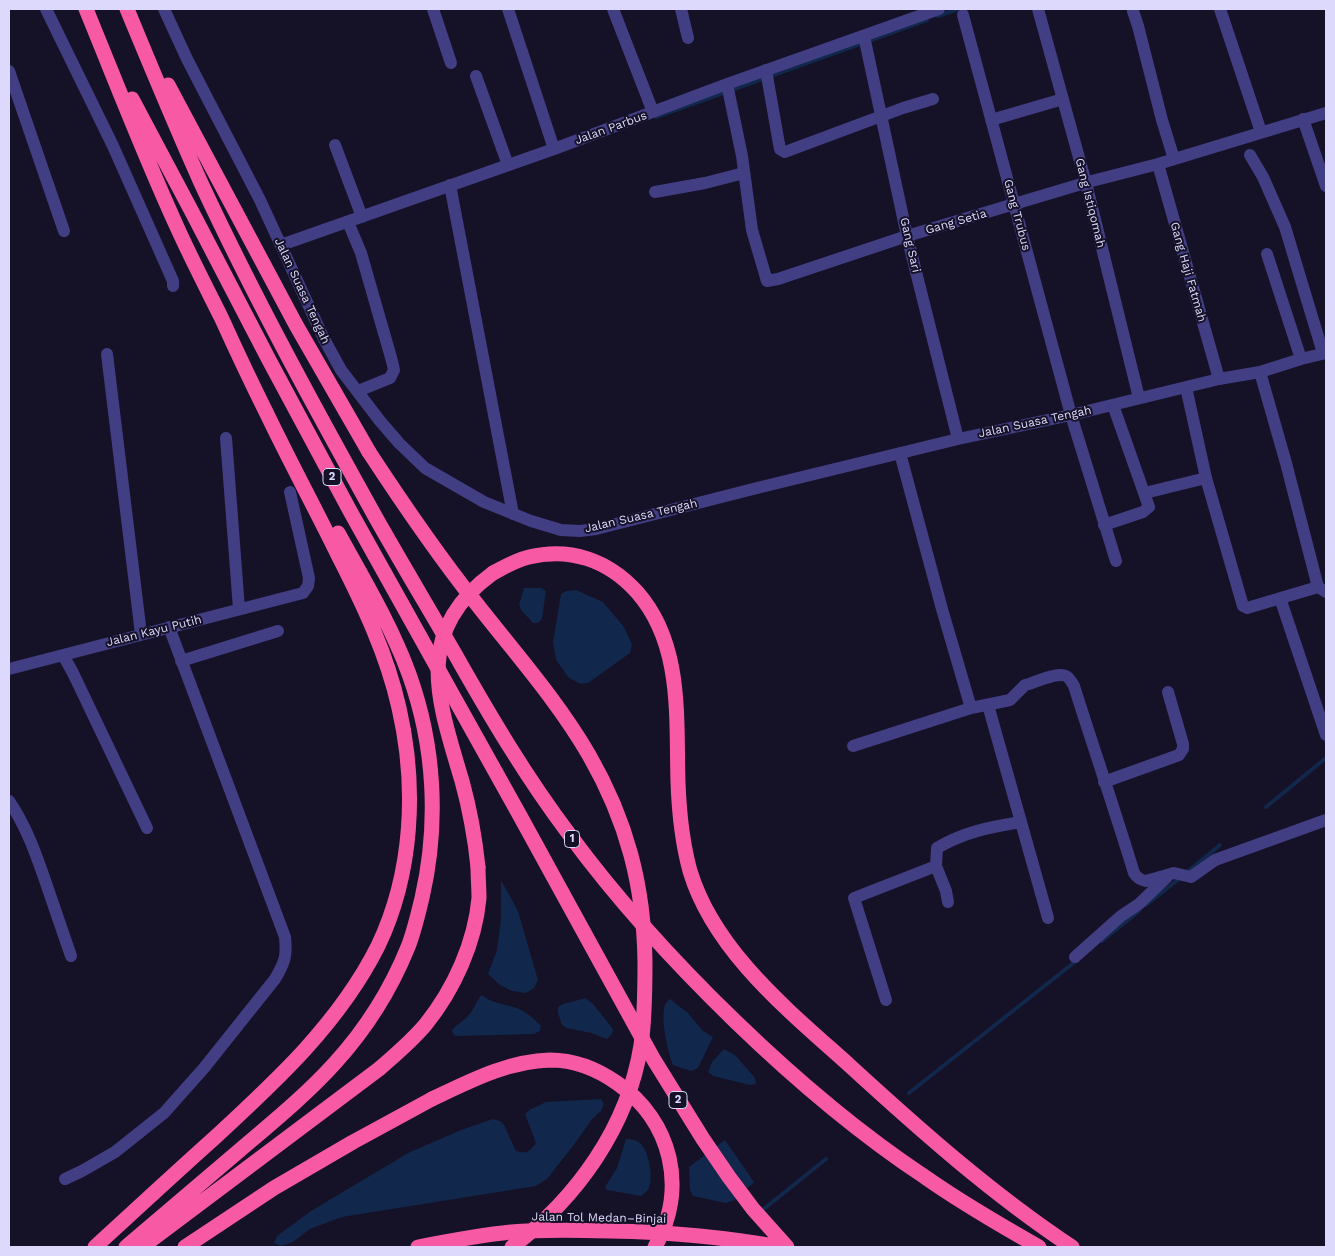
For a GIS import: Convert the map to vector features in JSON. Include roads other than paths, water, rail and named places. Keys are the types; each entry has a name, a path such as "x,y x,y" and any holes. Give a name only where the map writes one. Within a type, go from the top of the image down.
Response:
{"highway":[{"path":"86,9 177,227 268,418 353,584 376,637 387,665 399,706 407,748 410,809 400,882 386,927 364,971 330,1019 286,1070 255,1101 94,1247"},
{"name":"2","path":"86,9 268,360 350,512 506,789 654,1060 703,1139 753,1209 787,1247"},
{"path":"127,9 296,325 369,452 430,543 476,604 538,679 564,716 589,754 611,795 628,841 639,890 644,931 644,1019 641,1047 634,1075 614,1128 587,1173 550,1216 512,1247"},
{"name":"1","path":"127,9 157,83 202,184 259,300 310,397 358,485 492,718 566,832 631,913 668,954 764,1049 864,1133 924,1178 1039,1247"},
{"path":"126,1247 313,1086 356,1038 377,1007 408,947 420,908 430,852 432,783 429,752 409,674 366,583 229,334"},
{"path":"142,1247 379,1069 411,1039 435,1012 461,966 469,946 479,897 475,838 446,727 438,687 438,665 446,628 454,612 465,597 492,573 509,564 527,558 563,553 583,557 602,564 621,577 638,593 651,612 663,637 671,662 677,712 679,807 686,853 696,889 722,935 749,969 783,1004 912,1123 1013,1206 1072,1247"},
{"path":"186,1247 281,1183 432,1099 477,1078 516,1064 552,1060 572,1062 590,1067 608,1076 636,1098 647,1110 662,1135 668,1150 672,1173 672,1198 665,1228 656,1247"},
{"name":"Jalan Tol Medan–Binjai","path":"418,1247 512,1232 565,1229 651,1232 744,1241 780,1247"}],"street":[{"path":"46,9 113,146 173,281 173,286"},
{"name":"Jalan Suasa Tengah","path":"164,9 260,200 324,339 341,370 380,421 425,468 484,502 530,522 561,530 580,531 596,529 958,439 1113,405 1218,379 1260,372 1325,353"},
{"path":"433,9 451,62"},
{"path":"508,9 554,149"},
{"path":"613,9 653,112"},
{"path":"681,9 688,38"},
{"name":"Jalan Parbus","path":"281,245 554,149 653,112 728,89 767,73 866,41 907,14 939,9"},
{"name":"Gang Istiqomah","path":"1038,9 1086,183 1139,398"},
{"path":"1220,9 1261,132"},
{"path":"1133,11 1174,159"},
{"name":"Gang Trubus","path":"963,15 1071,414 1116,561"},
{"name":"Gang Sari","path":"866,41 907,236 958,439"},
{"path":"9,71 64,231"},
{"path":"767,73 779,144 782,151 790,150 903,108 933,99"},
{"path":"476,76 508,165"},
{"name":"Gang Setia","path":"728,89 744,173 752,230 767,281 907,236 1086,183 1158,164 1326,113"},
{"path":"991,120 1063,99"},
{"path":"1303,119 1326,186"},
{"path":"335,145 362,217"},
{"path":"1250,155 1263,177 1285,228 1325,353"},
{"name":"Gang Haji Fatmah","path":"1158,164 1218,379"},
{"path":"655,192 705,183 744,173"},
{"path":"450,185 513,514"},
{"path":"348,222 360,253 394,370 390,378 358,391"},
{"path":"1267,254 1301,359"},
{"path":"106,354 141,634"},
{"path":"1186,387 1206,478 1242,606 1247,608 1280,598 1322,590 1260,372"},
{"path":"1104,525 1146,510 1149,507 1113,405"},
{"path":"226,438 239,610"},
{"path":"900,453 942,610 971,708"},
{"path":"1145,493 1206,478"},
{"name":"Jalan Kayu Putih","path":"9,669 300,595 307,589 310,578 290,492"},
{"path":"1280,598 1326,735"},
{"path":"64,1178 82,1171 115,1152 164,1113 204,1068 274,979 284,964 286,954 285,937 169,628"},
{"path":"181,661 278,631"},
{"path":"63,655 73,672 147,828"},
{"path":"853,746 971,708 1010,700 1029,684 1057,675 1066,676 1074,686 1134,874 1141,880 1146,881 1179,874 1192,876 1215,860 1326,820"},
{"path":"1104,782 1179,755 1182,752 1183,744 1168,692"},
{"path":"988,705 1048,918"},
{"path":"9,801 28,836 71,956"},
{"path":"948,902 946,891 936,866 937,848 949,841 989,827 1021,822"},
{"path":"886,1000 854,898 936,866"},
{"path":"1075,957 1120,916 1179,874"}],"water":[{"path":"524,588 541,588 546,591 542,619 538,623 533,623 519,605"},
{"path":"576,590 603,602 624,627 632,645 630,653 588,683 581,684 569,678 556,660 553,642 561,594 566,591"},
{"path":"501,880 518,911 538,980 534,988 526,993 512,991 500,985 488,974 497,950 501,919"},
{"path":"482,995 500,1004 525,1012 541,1026 540,1031 534,1034 456,1036 453,1034 452,1030 470,1014"},
{"path":"586,998 613,1029 612,1034 607,1039 591,1033 566,1028 562,1025 558,1007"},
{"path":"670,999 688,1013 702,1030 713,1037 698,1068 691,1071 673,1065 671,1059 663,1018 665,1005"},
{"path":"724,1049 735,1055 755,1078 756,1084 750,1085 713,1076 708,1072 712,1062"},
{"path":"601,1099 604,1104 601,1111 592,1119 547,1179 536,1186 342,1217 310,1229 293,1242 281,1246 274,1243 277,1236 311,1211 408,1153 461,1130 493,1119 500,1121 504,1125 516,1151 525,1152 536,1143 525,1114 531,1109 546,1102"},
{"path":"626,1139 634,1140 641,1144 649,1160 651,1181 647,1191 641,1196 607,1190 605,1187 617,1168"},
{"path":"725,1140 754,1182 735,1200 726,1203 693,1196 690,1190 689,1167"}],"waterway":[{"path":"938,16 958,9"},
{"path":"656,117 927,20"},
{"path":"1266,807 1326,758"},
{"path":"1187,872 1220,845"},
{"path":"1146,905 1180,878"},
{"path":"1102,941 1139,911"},
{"path":"909,1093 1076,961"},
{"path":"760,1212 826,1159"}]}
